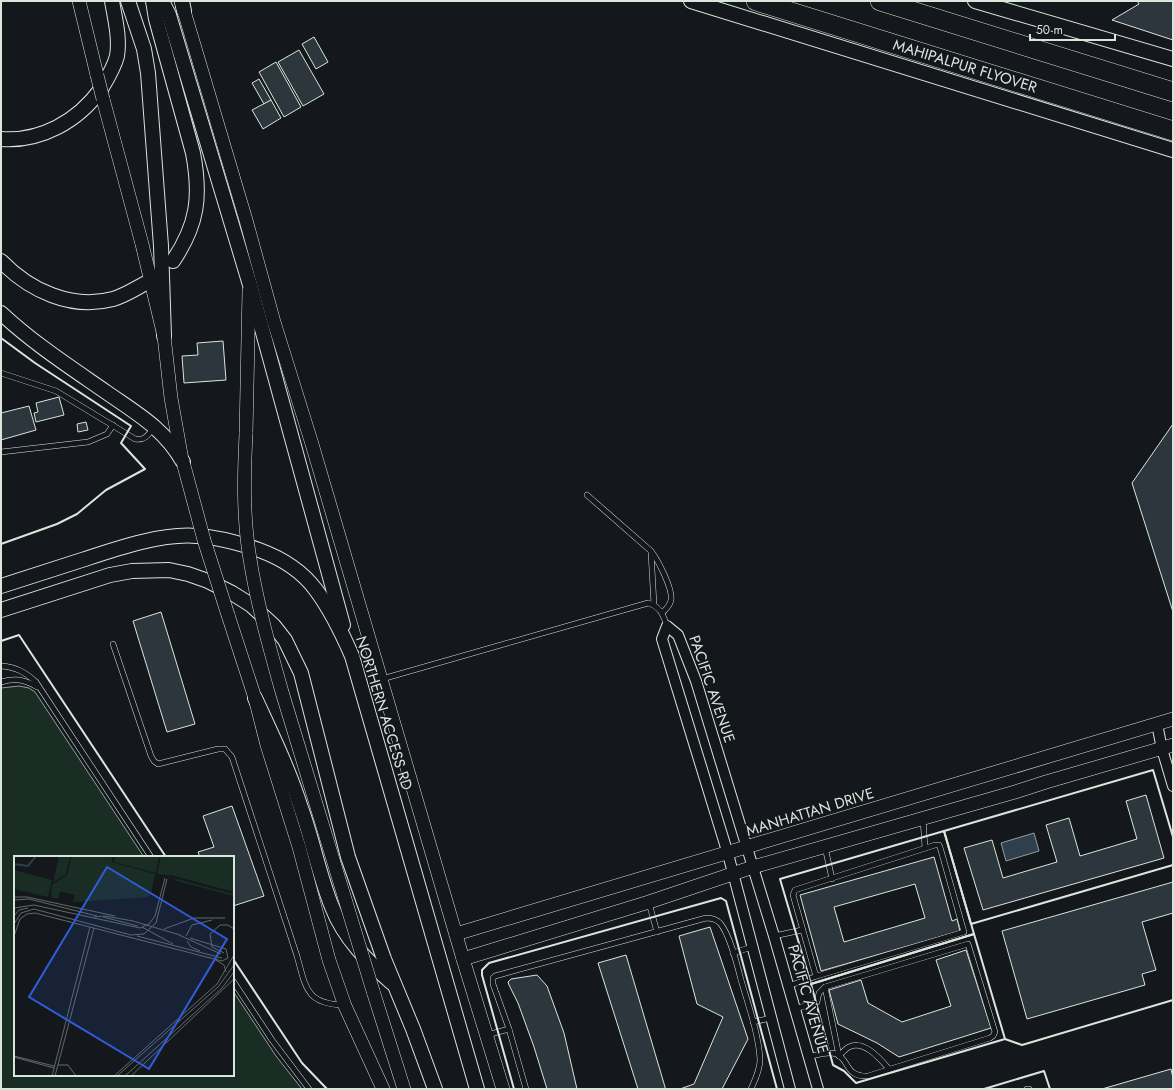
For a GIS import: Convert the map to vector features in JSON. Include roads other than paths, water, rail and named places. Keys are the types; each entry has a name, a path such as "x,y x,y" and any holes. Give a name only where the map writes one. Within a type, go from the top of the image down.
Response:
{"highway":[{"name":"MAHIPALPUR FLYOVER","path":"756,1 1173,131"},
{"path":"880,1 1173,92"}],"main road":[{"path":"1,139 18,139 43,134 68,121 86,107 95,97 107,79 116,57 118,43 112,1"},
{"path":"128,1 144,49 148,73 161,246 164,336"},
{"path":"153,1 156,19 194,153 197,176 198,189 196,208 192,224 188,237 173,260"},
{"path":"162,1 169,15 250,285 352,656"},
{"path":"691,1 1173,150"},
{"path":"975,1 1173,59"},
{"path":"1,261 10,271 44,292 60,298 79,302 98,302 115,298 144,284"},
{"path":"1,313 50,353 154,426 172,445 183,462"},
{"name":"NORTHERN ACCESS RD","path":"1,586 141,542 175,536 196,536 220,538 269,554 282,560 300,574 315,589 338,625 352,656 476,1089"},
{"path":"1,610 110,576 132,571 169,570 188,574 208,581 232,593 265,616 285,640 301,673 348,857 384,959 413,1029 435,1089"},
{"path":"255,698 279,749 294,787 308,826 332,908 339,923 352,942 370,963 394,984"}],"street":[{"path":"79,1 142,244 164,336 171,398 183,462 204,540 255,698 267,745 299,847 329,960 346,1006 383,1089"},
{"path":"183,4 274,322 314,451 463,959 503,1089"},
{"path":"250,285 244,471 246,525 249,553 270,649 282,692 404,1089"},
{"name":"PACIFIC AVENUE","path":"790,1089 728,854 662,639 667,626 678,635 696,681 774,936 818,1089"},
{"name":"MANHATTAN DRIVE","path":"456,934 728,854 1173,719"},
{"path":"1157,724 1168,747 1173,786"},
{"path":"463,959 649,902 732,873 1168,747"}],"lane":[{"path":"1,374 56,391 135,439 139,440 147,437 154,426"},
{"path":"1,452 88,442 107,434 113,425"},
{"path":"587,495 651,551 659,562 671,593 671,600 668,607 662,613"},
{"path":"651,551 654,605"},
{"path":"381,679 648,603 654,605 662,613 667,626"},
{"path":"114,644 151,756 154,761 158,764 218,749 225,749 232,757 292,941 304,983 310,993 317,1000 325,1004 346,1006"},
{"path":"1,666 18,669 26,673 36,682 149,856"},
{"path":"1,682 16,679 25,680 37,687 43,693"},
{"path":"923,818 925,848"},
{"path":"788,986 964,932 939,845 925,848 797,889 793,892 814,973 817,976"},
{"path":"825,847 832,879"},
{"path":"649,902 657,932"},
{"path":"526,1089 509,1029 493,984 493,978 706,918 710,918 719,923 733,953 754,1022 760,1067 751,1089"},
{"path":"774,936 802,930"},
{"path":"795,1010 817,1002 819,993 824,987 968,944 995,1032 993,1036 868,1076 859,1076 847,1067 839,1056 824,987"},
{"path":"733,953 752,947"},
{"path":"234,983 272,1040 309,1089"},
{"path":"754,1022 771,1018"},
{"path":"487,1035 509,1029"},
{"path":"839,1056 849,1047 857,1045 871,1050 890,1069"},
{"path":"808,1056 831,1053 839,1056"}],"water":[{"path":"1034,833 1039,851 1006,861 1001,843"}]}
